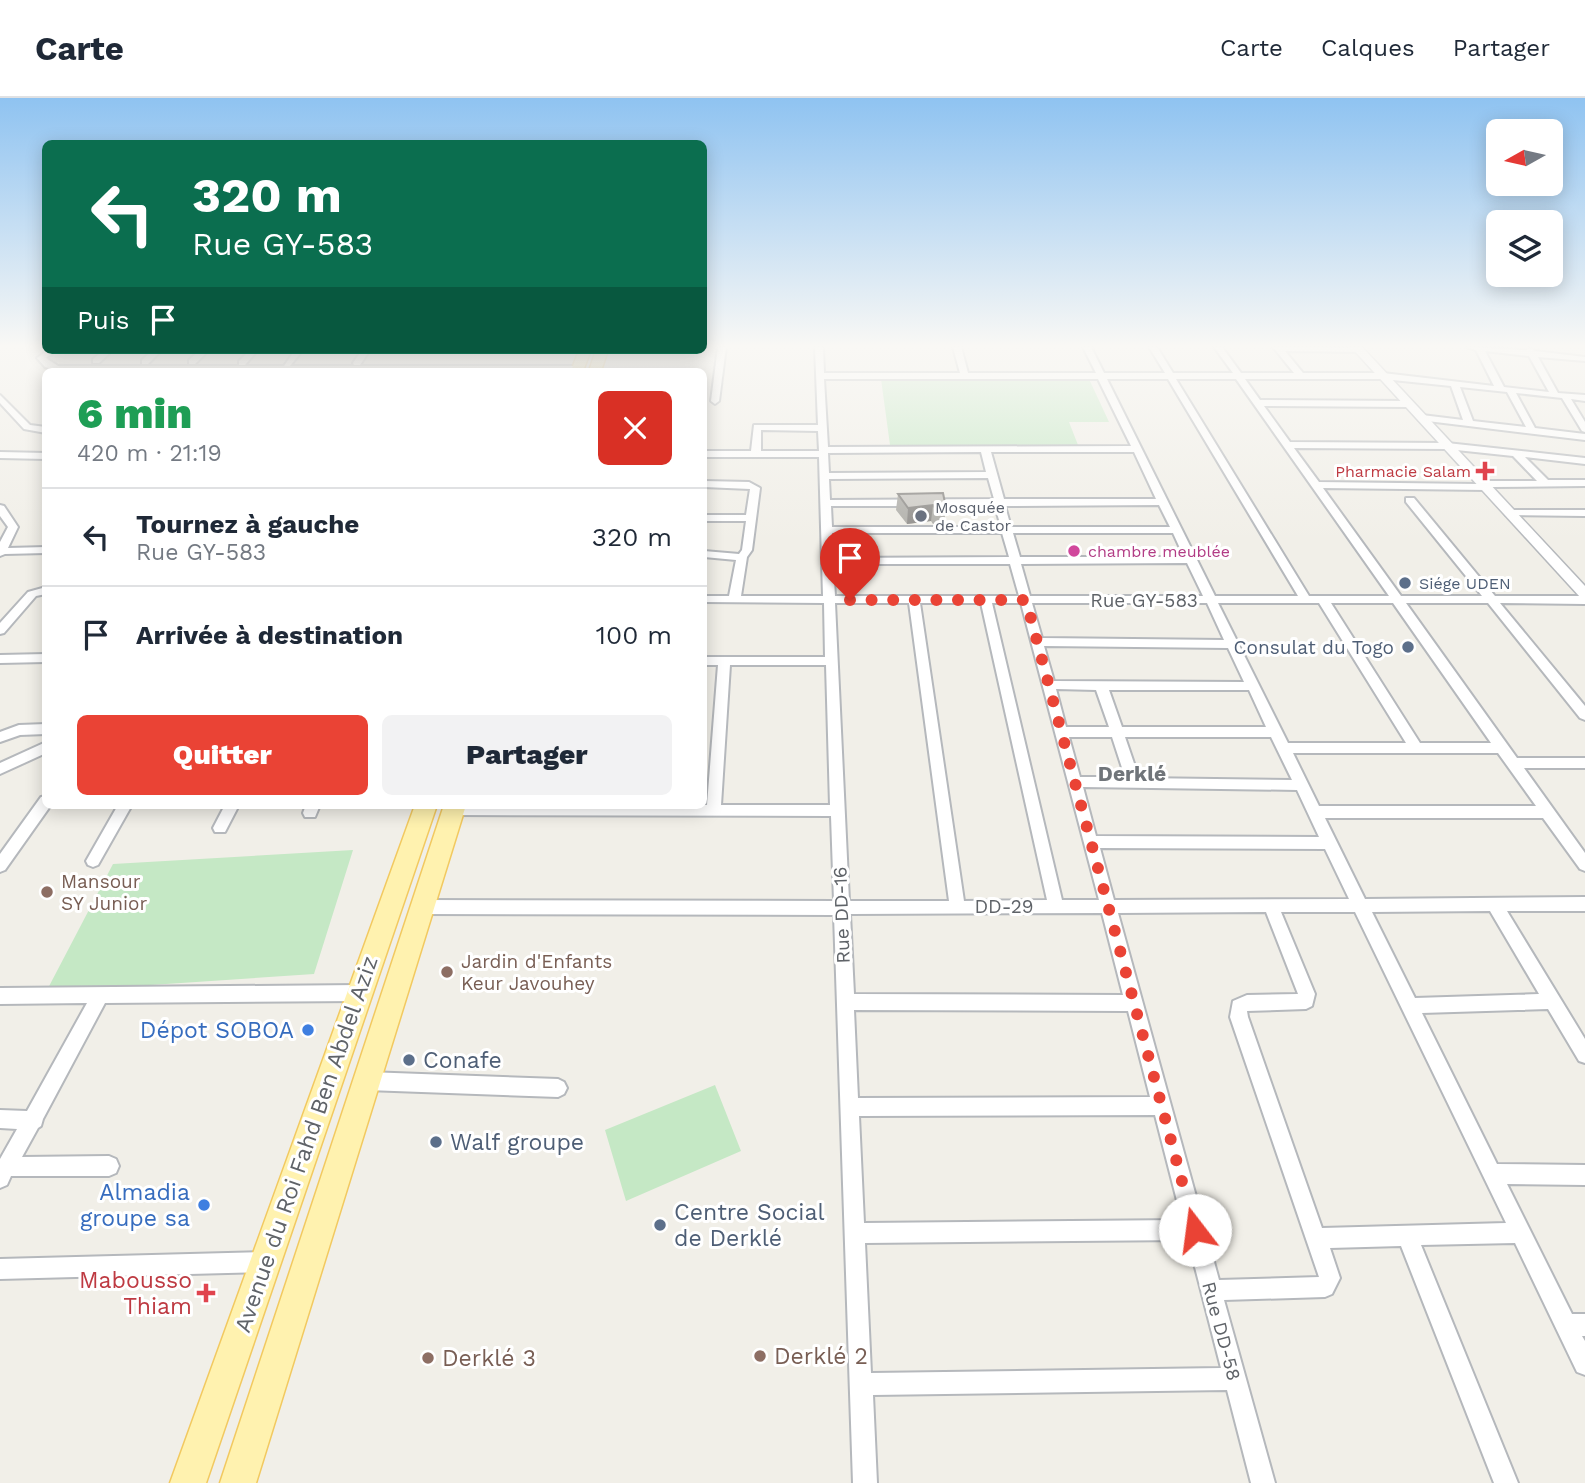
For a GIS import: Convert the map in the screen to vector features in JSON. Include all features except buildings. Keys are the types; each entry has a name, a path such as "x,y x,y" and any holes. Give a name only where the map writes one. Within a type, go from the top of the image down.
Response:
{"main road":[{"name":"Avenue du Roi Fahd Ben Abdel Aziz","path":"188,1483 425,809"},
{"name":"Avenue du Roi Fahd Ben Abdel Aziz","path":"238,1483 453,809"}],"street":[{"path":"13,412 27,427 42,430"},
{"name":"Rue DD-16","path":"821,412 865,1483"},
{"path":"1119,412 1521,1233 1575,1325 1585,1364"},
{"path":"1192,412 1306,600"},
{"path":"1264,412 1548,812 1579,848 1585,865"},
{"path":"1416,412 1585,594"},
{"path":"1465,412 1469,423"},
{"path":"1520,412 1532,431"},
{"path":"1572,412 1585,429"},
{"path":"1422,418 1585,437"},
{"path":"33,429 42,421"},
{"path":"756,454 757,428 822,428"},
{"path":"1287,444 1447,446 1583,463"},
{"name":"Rue DD-58","path":"985,449 1263,1483"},
{"path":"707,454 1137,449"},
{"path":"1515,453 1546,484"},
{"path":"0,455 42,458"},
{"path":"824,475 992,475"},
{"path":"1315,485 1585,483"},
{"path":"707,484 754,486 747,550 742,557 734,600"},
{"path":"1410,500 1585,715"},
{"path":"825,503 1163,502"},
{"path":"0,509 13,527 0,552 42,550"},
{"path":"1510,513 1580,513 1585,522"},
{"path":"707,518 751,518"},
{"path":"826,530 1176,530"},
{"path":"707,554 742,557"},
{"path":"827,561 1191,560"},
{"path":"0,629 32,594 42,591"},
{"name":"Rue GY-583","path":"707,600 1585,600"},
{"path":"915,600 957,906"},
{"path":"986,600 1056,906"},
{"path":"1323,600 1417,749"},
{"path":"1037,642 1232,644"},
{"path":"0,659 42,658"},
{"path":"707,661 831,661"},
{"path":"714,810 724,661"},
{"path":"1048,685 1253,686"},
{"path":"1101,685 1134,783"},
{"path":"0,737 19,730 42,729"},
{"path":"1061,732 1276,732"},
{"path":"1283,748 1502,748"},
{"path":"0,769 42,749"},
{"path":"1513,763 1585,763"},
{"path":"1074,782 1301,785"},
{"path":"0,866 42,807"},
{"path":"93,860 123,809"},
{"path":"220,828 230,809"},
{"path":"660,809 837,811"},
{"path":"1315,813 1548,812"},
{"path":"0,850 17,841"},
{"path":"1090,842 1330,842"},
{"name":"DD-29","path":"423,907 1585,904"},
{"path":"1495,905 1585,1055"},
{"path":"1210,1290 1325,1287 1330,1278 1239,1017 1239,1006 1247,1003 1307,1001 1307,994 1271,906"},
{"path":"0,996 359,993"},
{"path":"3,1172 100,996"},
{"path":"1409,1006 1552,1001"},
{"path":"845,1002 1133,1003"},
{"path":"367,1081 558,1088"},
{"path":"849,1107 1161,1106"},
{"path":"0,1119 34,1120"},
{"path":"3,1172 110,1166"},
{"path":"1492,1174 1585,1175"},
{"path":"854,1233 1195,1230"},
{"path":"1316,1238 1521,1233"},
{"path":"1408,1235 1506,1483"},
{"path":"0,1269 265,1262"},
{"path":"860,1384 1234,1379"}],"green space":[{"path":"885,412 1104,412 1109,422 1069,422 1078,445 890,445"},
{"path":"353,850 314,974 46,992 113,864"},
{"path":"715,1085 741,1151 626,1201 605,1130"}],"place":[{"name":"Pharmacie Salam","path":"1485,471"},
{"name":"Mosquée de Castor","path":"921,516"},
{"name":"chambre meublée","path":"1074,551"},
{"name":"Siége UDEN","path":"1405,583"},
{"name":"Consulat du Togo","path":"1408,647"},
{"name":"Mansour SY Junior","path":"47,892"},
{"name":"Jardin d'Enfants Keur Javouhey","path":"447,972"},
{"name":"Dépot SOBOA","path":"308,1030"},
{"name":"Conafe","path":"409,1060"},
{"name":"Walf groupe","path":"436,1142"},
{"name":"Almadia groupe sa","path":"204,1205"},
{"name":"Centre Social de Derklé","path":"660,1225"},
{"name":"Mabousso Thiam","path":"206,1293"},
{"name":"Derklé 2","path":"760,1356"},
{"name":"Derklé 3","path":"428,1358"}],"district":[{"name":"Derklé","path":"1132,774"}],"route":[{"path":"850,600 1026,600 1195,1230"}]}
